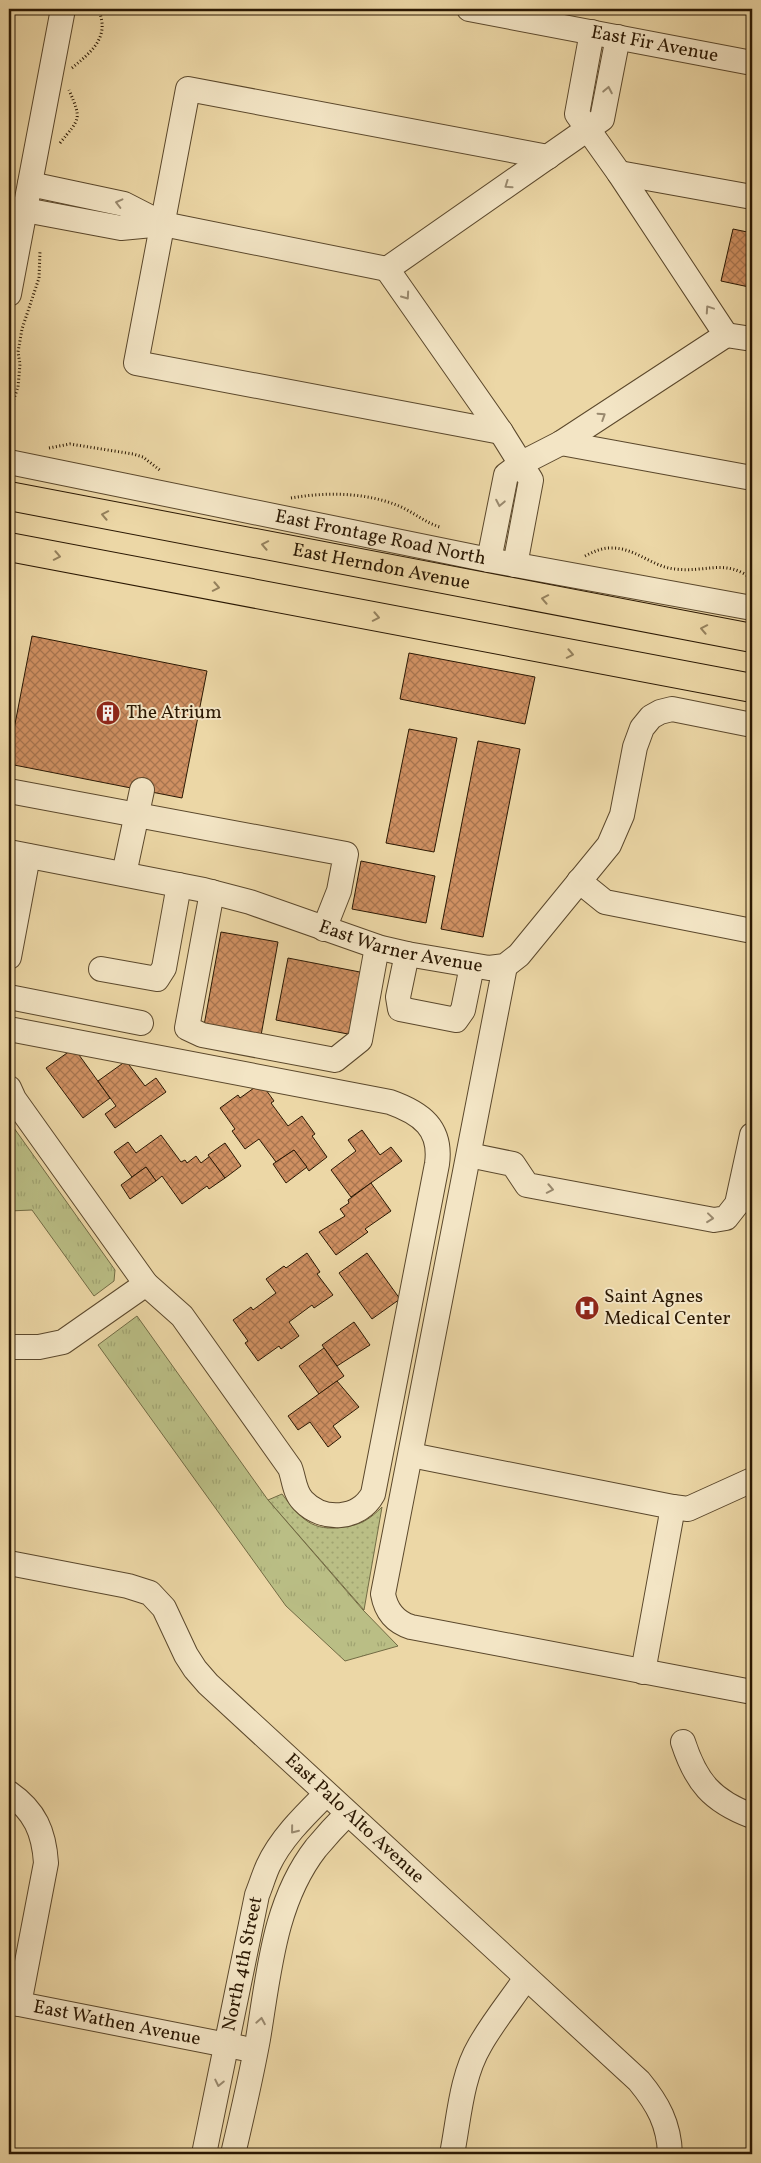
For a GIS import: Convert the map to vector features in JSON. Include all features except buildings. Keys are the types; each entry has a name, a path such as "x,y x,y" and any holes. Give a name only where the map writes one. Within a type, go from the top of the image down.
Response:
{"main road":[{"name":"East Herndon Avenue","path":"9,496 752,638"},
{"path":"9,547 752,688"}],"street":[{"path":"9,294 13,244 25,210 63,9"},
{"name":"East Fir Avenue","path":"469,9 752,63"},
{"path":"592,32 577,114 619,173 726,335"},
{"path":"387,270 602,119 618,38"},
{"path":"501,432 136,363 188,89 548,157"},
{"path":"619,173 752,198"},
{"path":"30,184 124,204 163,224 387,270 501,432 531,480 515,565"},
{"path":"25,210 121,228 163,224"},
{"path":"489,560 506,474 522,463 561,443 726,335 752,339"},
{"path":"561,443 752,478"},
{"name":"East Frontage Road North","path":"9,462 489,560 752,608"},
{"name":"East Warner Avenue","path":"19,854 212,892 250,902 324,929 407,954 472,966 489,968 505,966 519,955 609,845 615,835 625,804 635,747 642,728 651,717 672,709 752,725"},
{"path":"124,874 142,790"},
{"path":"9,791 346,854 339,891 324,929"},
{"path":"9,957 19,854"},
{"path":"579,881 605,902 752,931"},
{"path":"101,968 157,979 164,968 179,885"},
{"path":"212,892 187,1028 202,1035 335,1060 360,1040 377,946"},
{"path":"407,954 398,996 400,1009 456,1020 463,1010 472,966"},
{"path":"505,966 383,1594 385,1604 395,1619 401,1624 411,1627 752,1692"},
{"path":"9,997 142,1023"},
{"path":"9,1029 390,1102 409,1109 421,1117 431,1128 438,1143 437,1164 373,1494 368,1503 352,1513 335,1516 318,1512 302,1500 295,1488 290,1468 182,1316 146,1284 14,1099 9,1088"},
{"path":"468,1155 513,1164 527,1185 714,1220 726,1218 732,1212 740,1196 752,1135"},
{"path":"9,1346 39,1347 63,1342 146,1284"},
{"path":"411,1455 688,1509 752,1480"},
{"path":"643,1672 673,1507"},
{"name":"East Palo Alto Avenue","path":"9,1563 128,1586 150,1593 164,1608 186,1654 195,1669 208,1684 638,2081 655,2101 666,2121 670,2146"},
{"path":"683,1742 691,1767 703,1785 725,1803 752,1816"},
{"path":"9,1793 19,1800 36,1820 44,1842 46,1863 14,2003"},
{"name":"North 4th Street","path":"204,2154 257,1895 268,1866 293,1830 326,1794"},
{"name":"North 4th Street","path":"234,2154 256,2051 277,1931 286,1902 302,1870 316,1849 347,1814"},
{"path":"452,2154 466,2086 479,2046 526,1978"},
{"name":"East Wathen Avenue","path":"14,2003 256,2051"}],"path":[{"path":"44,450 70,444 133,454 143,457 163,473"},
{"path":"285,498 330,493 356,495 400,506 445,529"},
{"path":"581,558 598,550 621,549 640,554 665,568 694,570 724,567 735,569 752,579"}],"green space":[{"path":"9,1121 115,1270 114,1281 94,1296 32,1210 9,1211"},
{"path":"137,1316 268,1500 363,1610 398,1646 345,1661 286,1606 98,1345"},
{"path":"282,1494 308,1522 323,1527 333,1528 355,1525 369,1518 382,1507 364,1610 268,1500"}],"place":[{"name":"The Atrium","path":"108,713"},
{"name":"Saint Agnes Medical Center","path":"587,1308"}]}
